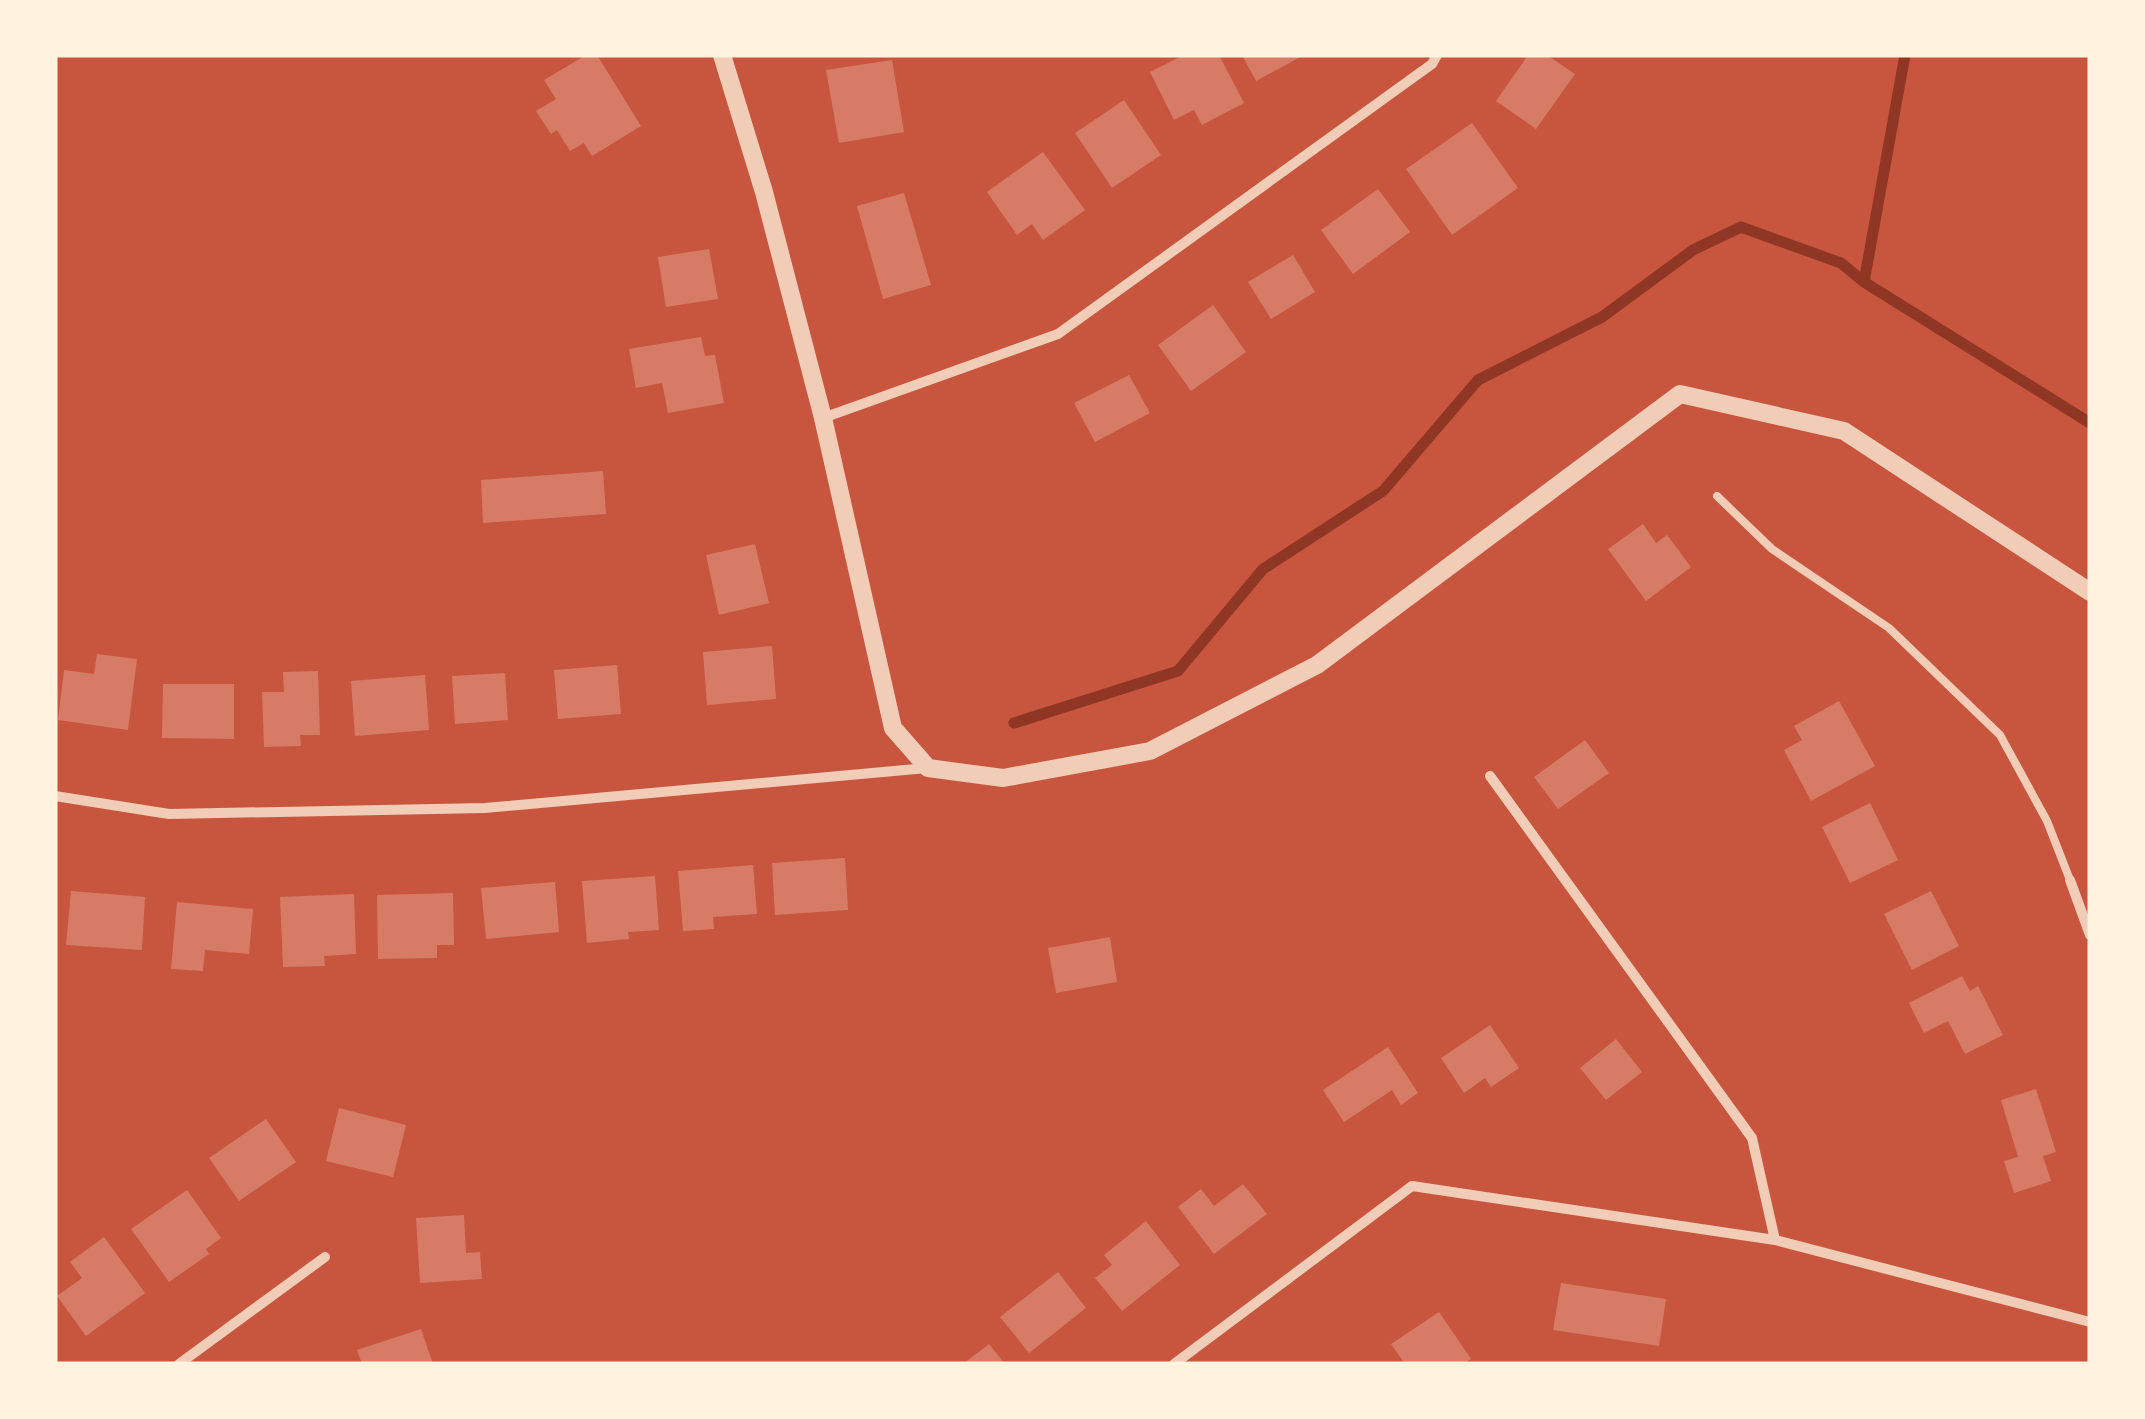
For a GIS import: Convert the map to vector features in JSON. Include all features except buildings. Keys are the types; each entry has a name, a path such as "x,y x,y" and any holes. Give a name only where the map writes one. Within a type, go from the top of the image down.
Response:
{"street":[{"path":"722,55 764,192 823,418 893,728 928,768"},
{"path":"823,418 1058,334 1432,64 1437,55"},
{"path":"55,796 170,814 485,808 928,768 1003,778 1150,752 1318,665 1680,394 1844,431 2090,592"},
{"path":"1490,776 1752,1138 1776,1240"},
{"path":"2070,880 2090,936"},
{"path":"1174,1364 1412,1186 1776,1240 2090,1322"},
{"path":"179,1364 326,1257"}],"lane":[{"path":"1718,496 1772,549 1889,628 2000,735 2047,821 2070,880"}],"waterway":[{"path":"1864,282 1905,55"},
{"path":"1014,723 1178,671 1263,569 1383,491 1478,380 1602,317 1693,250 1741,227 1841,263 1864,282 2090,423"}]}
